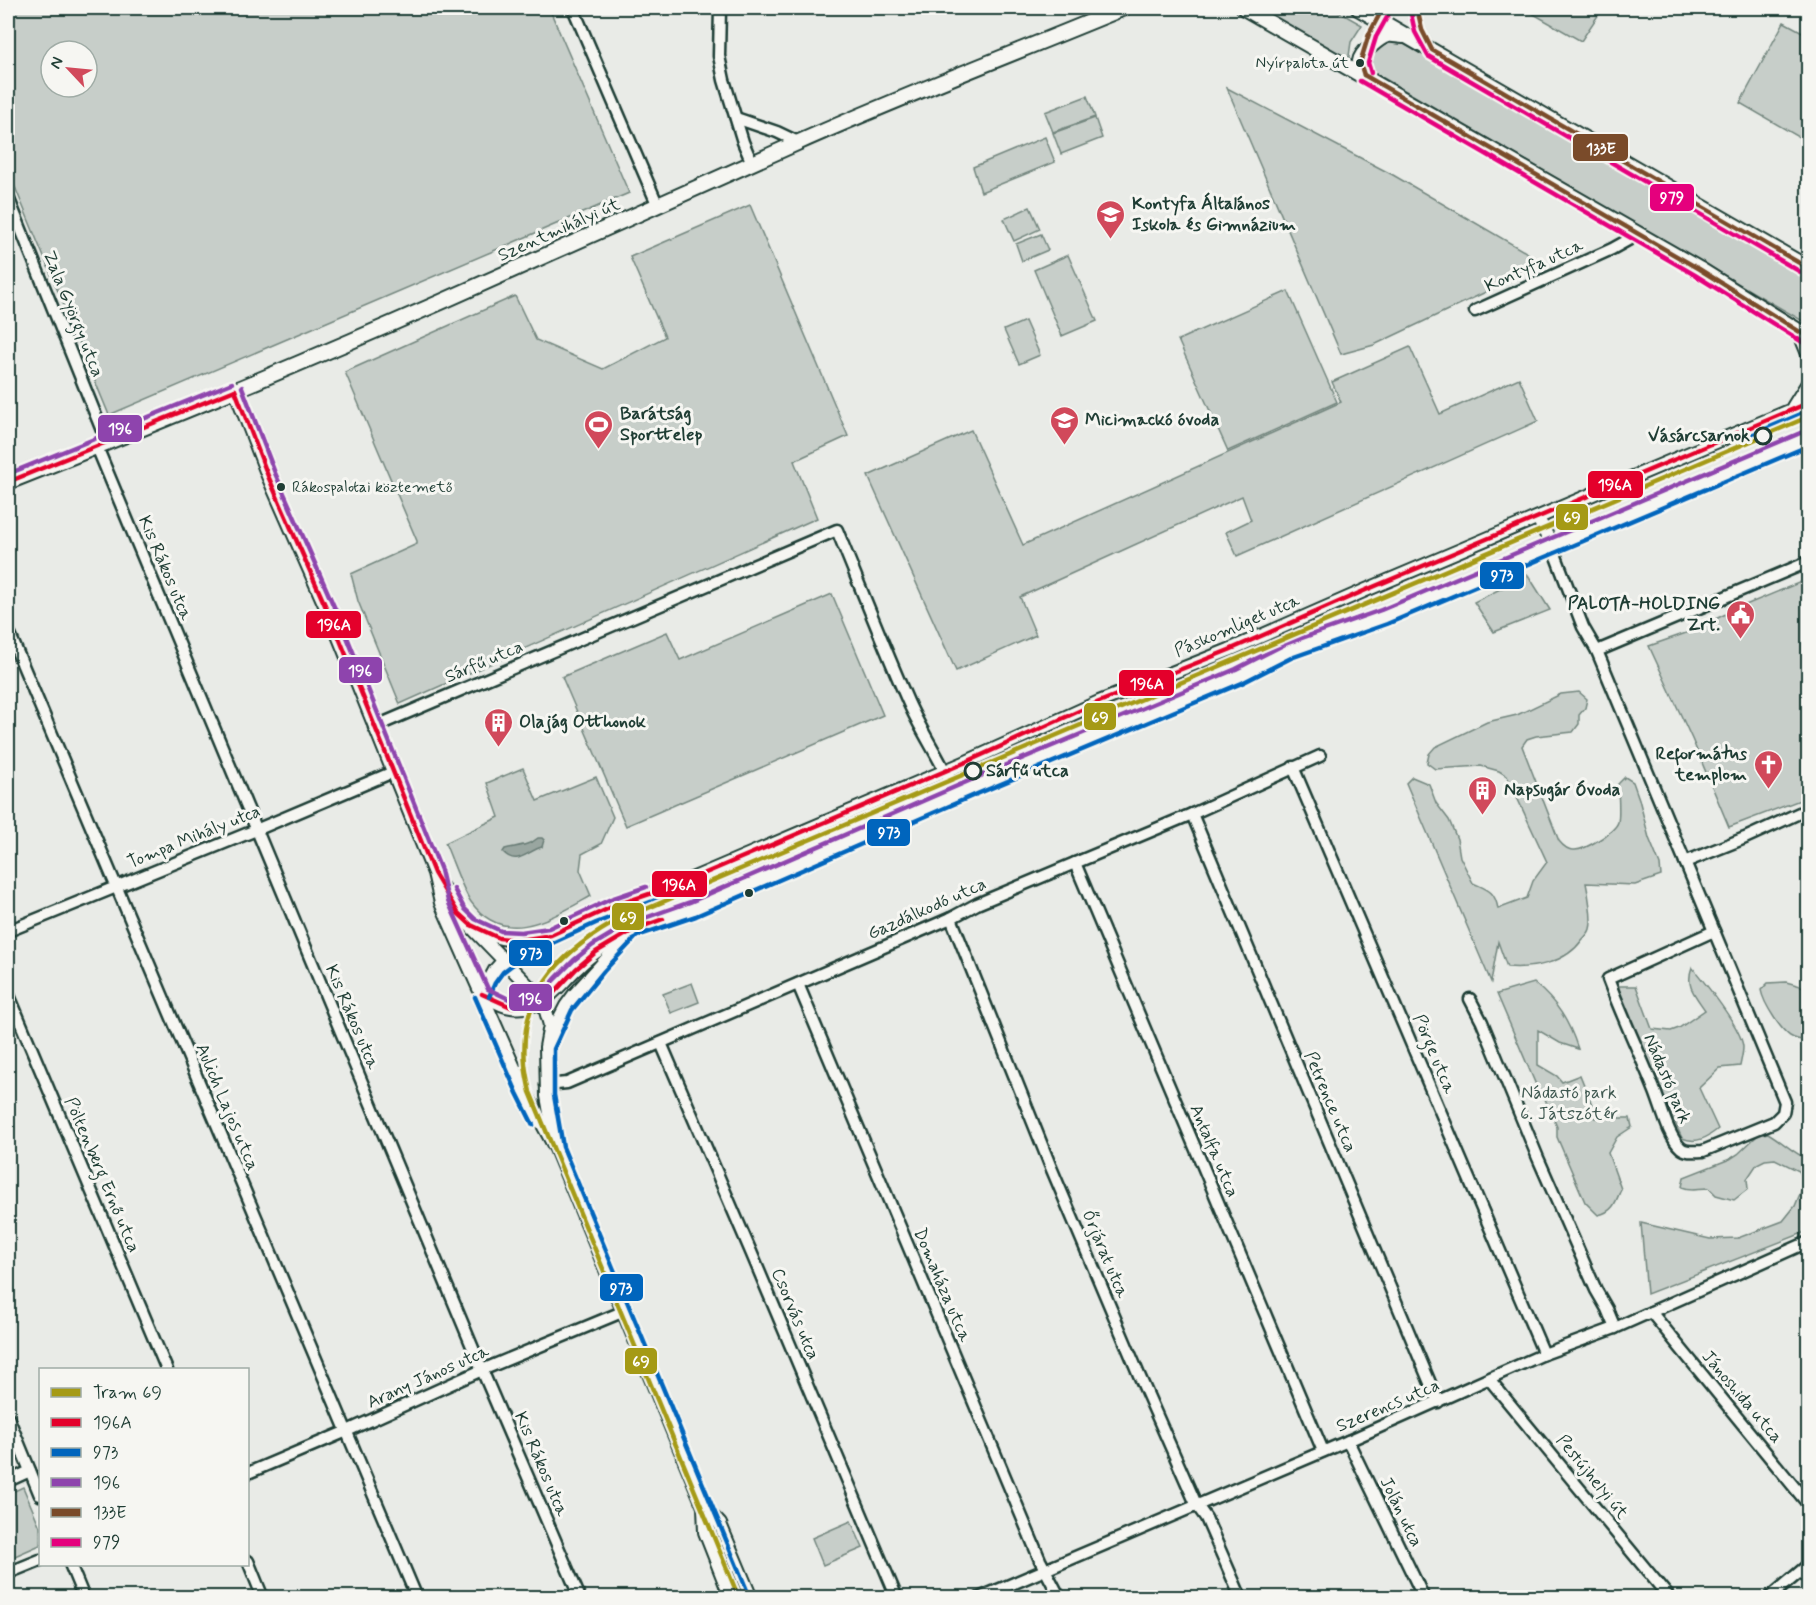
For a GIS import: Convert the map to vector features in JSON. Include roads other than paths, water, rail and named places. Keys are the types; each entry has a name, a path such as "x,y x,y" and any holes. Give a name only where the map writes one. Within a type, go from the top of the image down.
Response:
{"main road":[{"path":"1244,8 1639,234 1805,333"},
{"path":"1358,8 1809,268"},
{"name":"Szentmihályi út","path":"8,482 235,390 438,304 798,142 1119,9"},
{"path":"1364,75 1360,63 1362,55 1380,38 1387,35 1410,37"}],"street":[{"path":"573,8 658,206"},
{"path":"720,8 719,56 743,142 752,163"},
{"path":"736,118 798,142"},
{"name":"Zala György utca","path":"8,197 102,445"},
{"name":"Kontyfa utca","path":"1475,311 1612,249 1639,234"},
{"path":"1805,333 1809,354"},
{"path":"1791,409 1799,401 1809,384"},
{"path":"235,390 268,476 336,630 434,873 458,913 543,1001 549,1025 546,1047 546,1085 556,1149"},
{"name":"Páskomliget utca","path":"482,994 495,970 504,960 522,949 614,906 682,882 1099,702 1228,650 1809,403"},
{"path":"482,994 511,1007 543,1001 549,998 576,969 596,952 633,930 693,909 1239,676 1288,651 1384,617 1809,438"},
{"name":"Kis Rákos utca","path":"102,445 256,830 580,1598"},
{"path":"1538,518 1551,546"},
{"name":"Sárfű utca","path":"374,727 837,530 906,698 956,795"},
{"name":"Nádastó park","path":"1551,546 1584,627 1597,651 1714,931 1785,1102 1782,1113 1774,1122 1703,1151 1691,1152 1681,1148 1671,1134 1608,979 1714,931"},
{"path":"1597,651 1809,562"},
{"name":"Aulich Lajos utca","path":"8,630 417,1598"},
{"name":"Gazdálkodó utca","path":"546,1085 567,1083 951,918 977,904 1192,814 1320,756"},
{"name":"Pörge utca","path":"1293,767 1544,1354"},
{"name":"Tompa Mihály utca","path":"8,931 393,772"},
{"path":"1685,862 1809,809"},
{"name":"Petrence utca","path":"1192,814 1438,1402"},
{"name":"Antalfa utca","path":"1076,863 1323,1451"},
{"path":"434,873 441,903 524,1090 556,1149 704,1507 720,1524 751,1598"},
{"name":"Őrjárat utca","path":"951,918 1050,1165 1139,1375 1196,1504 1206,1518 1241,1598"},
{"path":"471,925 499,938 509,940 551,935"},
{"path":"546,1047 574,994 633,930"},
{"name":"Domaháza utca","path":"798,984 1044,1570 1060,1598"},
{"name":"Pöltenberg Ernő utca","path":"8,993 166,1368"},
{"path":"1470,999 1482,1022 1596,1290 1615,1328"},
{"name":"Csorvás utca","path":"661,1043 752,1252 897,1598"},
{"name":"Szerencs utca","path":"979,1598 1490,1380 1544,1354 1615,1328 1809,1242"},
{"name":"Arany János utca","path":"249,1473 482,1370 622,1312"},
{"name":"Jánoshida utca","path":"1651,1312 1809,1504"},
{"name":"Pestújhelyi út","path":"1490,1380 1670,1597"},
{"path":"8,1417 39,1494"},
{"name":"Jolán utca","path":"1348,1441 1424,1598"},
{"path":"8,1480 30,1471"},
{"path":"704,1507 705,1532 731,1598"},
{"path":"8,1573 39,1560"},
{"path":"249,1563 263,1598"},
{"path":"1769,1598 1809,1565"},
{"path":"71,1566 84,1598"}],"tram line":[{"name":"69","path":"739,1598 530,1092 525,1064 528,1018 535,998 559,964 593,935 613,923 1808,417"}],"place":[{"name":"Nyírpalota út","path":"1360,63"},
{"name":"Kontyfa Általános Iskola és Gimnázium","path":"1111,240"},
{"name":"Vásárcsarnok","path":"1763,436"},
{"name":"Micimackó óvoda","path":"1064,446"},
{"name":"Barátság Sporttelep","path":"599,450"},
{"name":"Rákospalotai köztemető","path":"281,487"},
{"name":"PALOTA-HOLDING Zrt.","path":"1741,640"},
{"name":"Olajág Otthonok","path":"498,748"},
{"name":"Sárfű utca","path":"973,771"},
{"name":"Református templom","path":"1768,790"},
{"name":"Napsugár Óvoda","path":"1483,816"}],"park label":[{"name":"Nádastó park 6. Játszótér","path":"1569,1103"}]}
